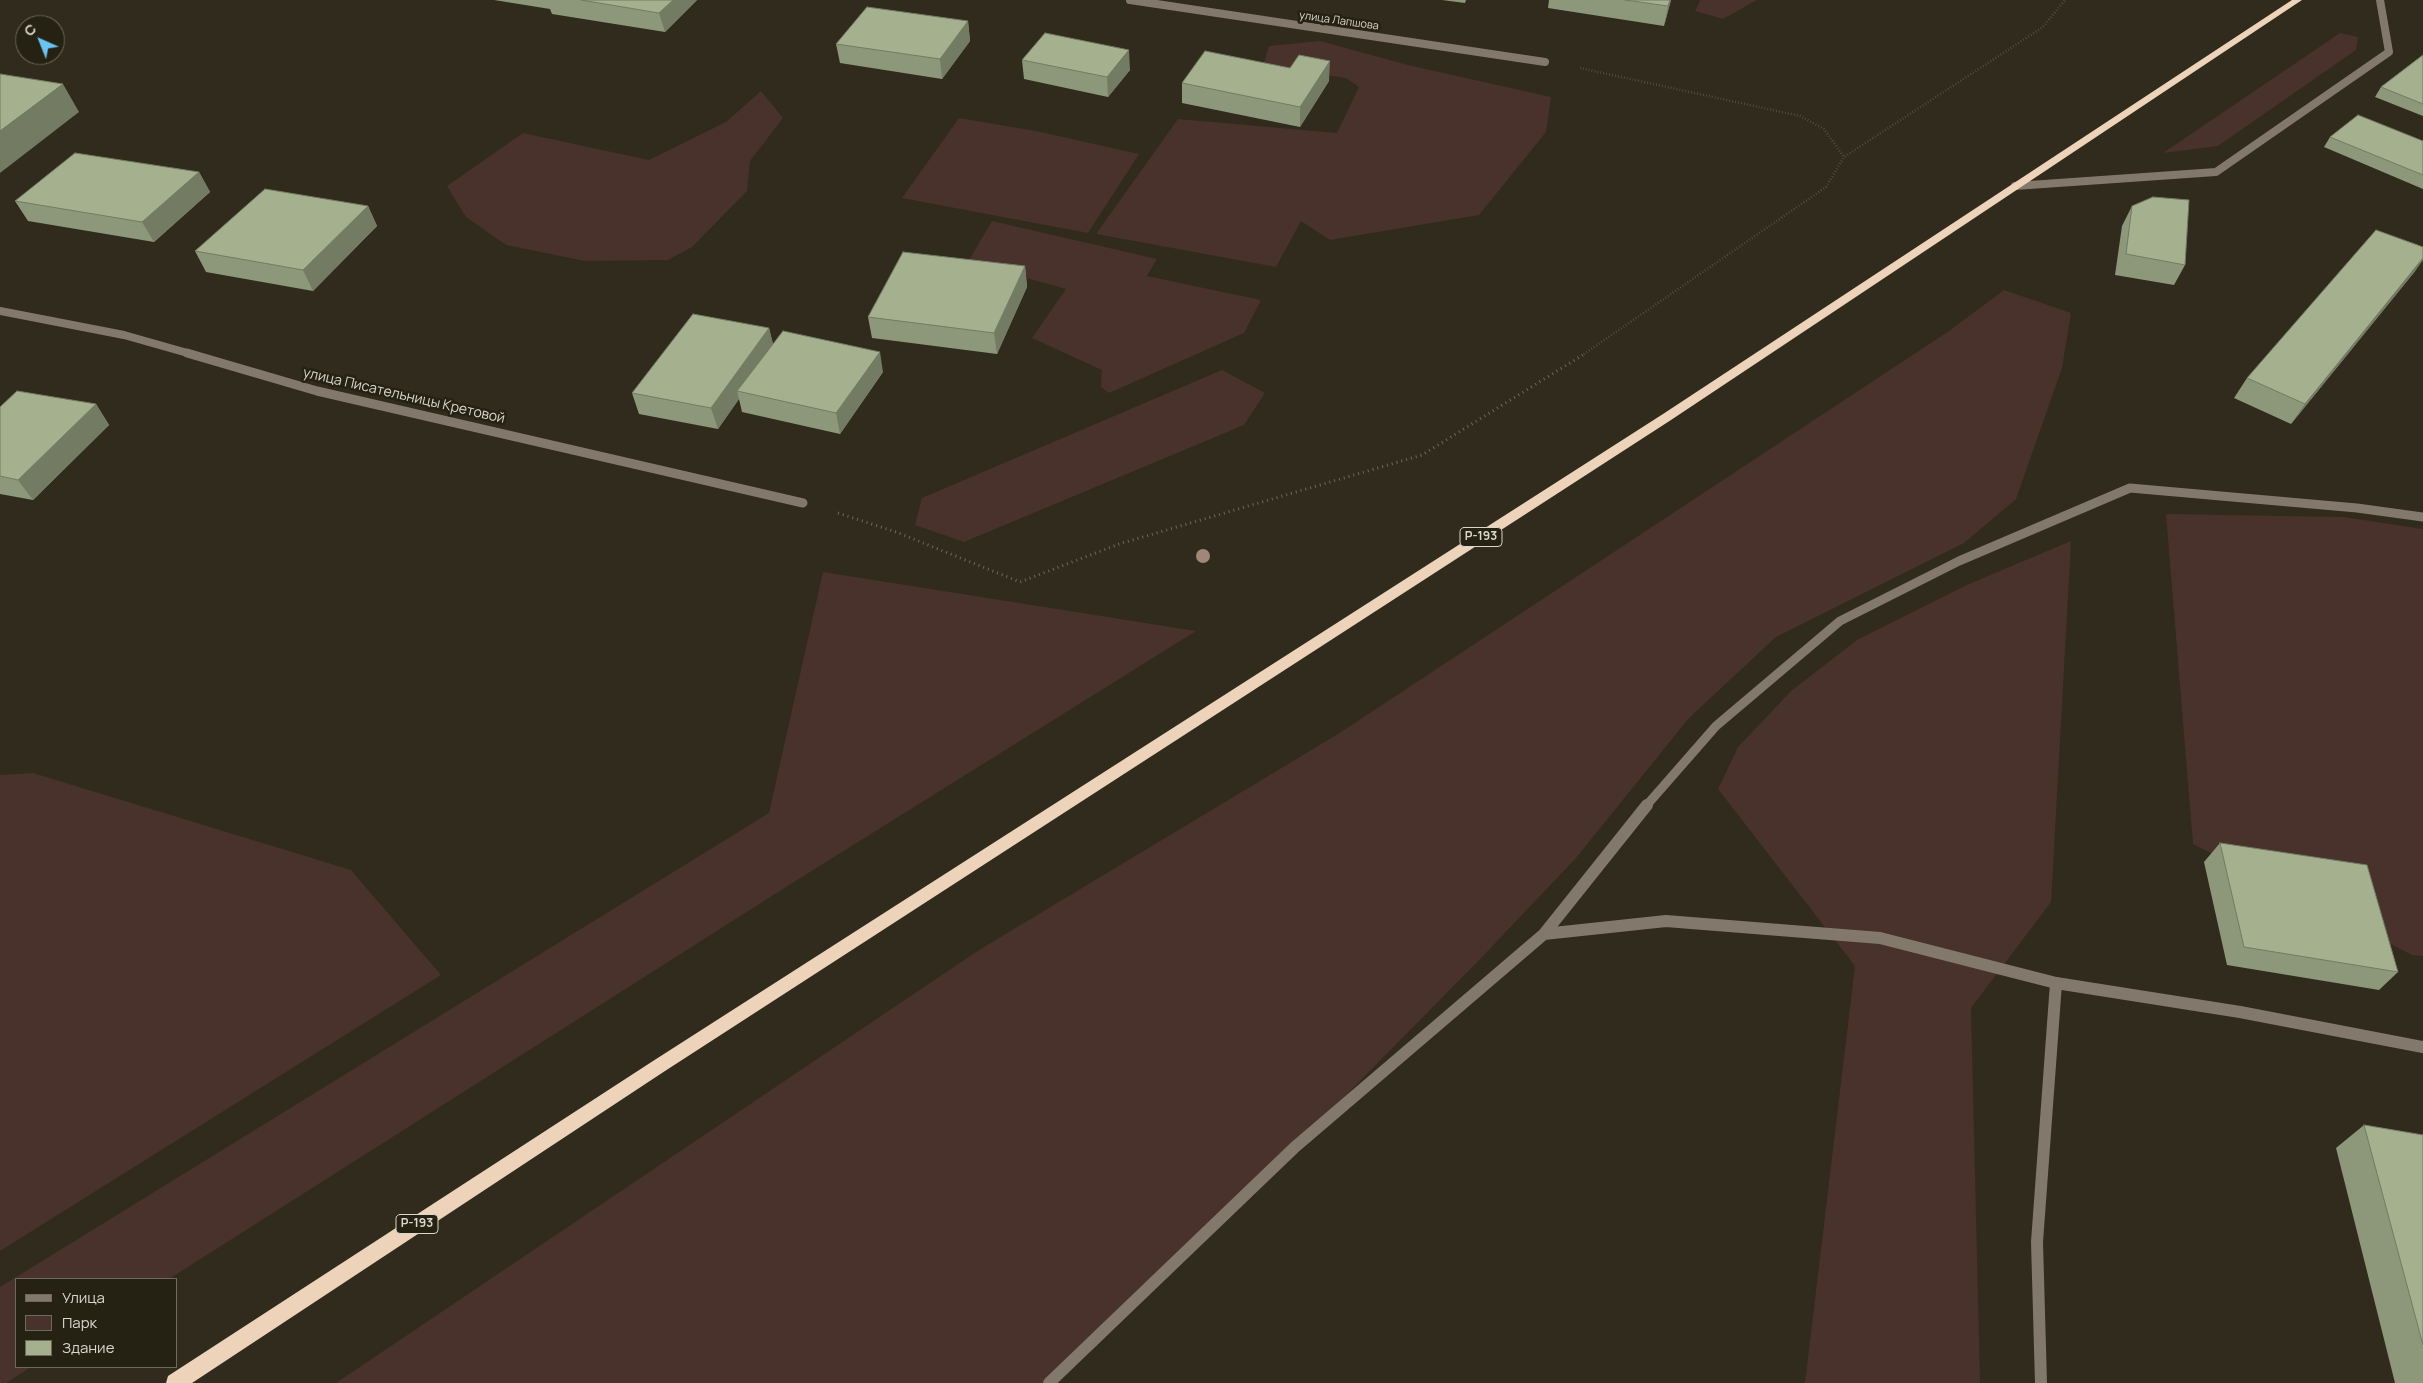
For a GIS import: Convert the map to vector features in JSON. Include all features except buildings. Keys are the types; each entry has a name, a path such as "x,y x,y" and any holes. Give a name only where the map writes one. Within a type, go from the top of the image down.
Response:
{"highway":[{"name":"Р-193","path":"176,1383 659,1066 1659,422 2298,0"}],"street":[{"name":"улица Лапшова","path":"1130,0 1545,62"},
{"path":"2015,186 2216,172 2389,52 2380,0"},
{"name":"улица Писательницы Кретовой","path":"0,311 124,335 317,391 803,502"},
{"path":"1049,1383 1294,1148 1544,934 1626,830 1716,726 1840,621 1959,561 2130,488 2357,508 2423,517"},
{"path":"1544,934 1666,921 1880,938 2056,983 2240,1012 2423,1047"},
{"path":"2041,1383 2037,1242 2056,983"}],"path":[{"path":"803,502 896,532 1020,582 1119,544 1422,454 1549,378 1654,308 1751,237 1826,187 1844,157 2043,27 2065,0"},
{"path":"1545,62 1686,90 1800,116 1824,130 1844,157"}],"green space":[{"path":"1700,0 1757,0 1723,19 1695,11"},
{"path":"2340,33 2358,37 2356,50 2218,146 2163,153"},
{"path":"1320,41 1408,65 1551,97 1546,132 1479,215 1330,240 1301,221 1276,267 1096,234 1178,119 1337,133 1359,87 1346,78 1263,66 1269,46"},
{"path":"761,91 783,118 750,161 747,191 692,247 668,260 585,261 506,245 466,217 447,186 523,133 649,160 726,122"},
{"path":"959,118 1036,131 1139,154 1088,233 902,198"},
{"path":"992,221 1157,259 1147,276 1261,300 1244,333 1109,393 1101,387 1102,370 1032,338 1066,289 968,262"},
{"path":"2004,290 2071,313 2062,368 2016,499 1964,543 1776,637 1689,718 1576,858 1483,956 1295,1147 1049,1383 336,1383 979,950 1338,734 1949,331"},
{"path":"1222,370 1265,393 1244,425 964,542 915,525 922,498"},
{"path":"2166,514 2344,517 2423,529 2423,956 2412,955 2193,844"},
{"path":"2071,541 2051,902 1971,1008 1980,1383 1805,1383 1855,966 1718,789 1738,747 1791,691 1857,640 1969,584"},
{"path":"823,572 1196,631 786,887 171,1278 15,1278 15,1368 29,1368 6,1383 0,1383 0,1287 769,813"},
{"path":"33,773 351,870 441,975 0,1251 0,775"}]}
